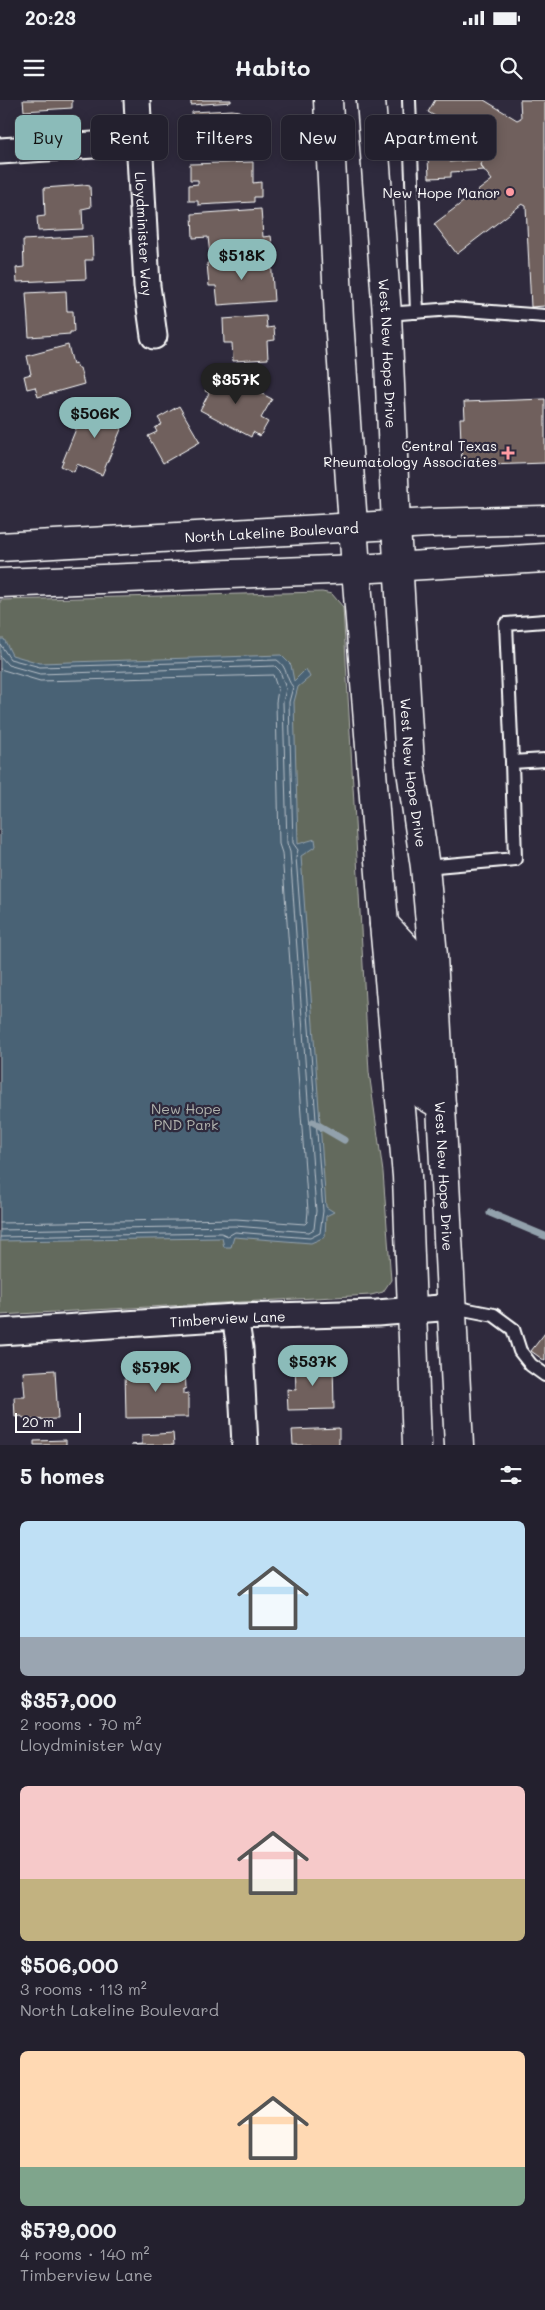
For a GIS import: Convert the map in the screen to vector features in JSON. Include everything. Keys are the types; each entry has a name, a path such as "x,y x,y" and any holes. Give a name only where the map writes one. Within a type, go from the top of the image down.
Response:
{"main road":[{"path":"328,100 339,320 353,529 384,924 407,1176 410,1309 417,1445"},
{"name":"West New Hope Drive","path":"371,100 387,314 396,526 400,566 410,764 424,867 433,956 459,1445"},
{"name":"North Lakeline Boulevard","path":"0,547 545,520"},
{"path":"0,583 356,569 545,558"},
{"path":"384,924 409,952 418,1074 425,1096 442,1106"}],"street":[{"name":"Lloydminister Way","path":"137,100 138,115"},
{"path":"0,152 91,146"},
{"name":"Lloydminister Way","path":"141,160 147,286 154,336"},
{"name":"Timberview Lane","path":"0,1332 236,1317 377,1313 453,1307"},
{"path":"236,1317 240,1348 244,1445"}],"lane":[{"path":"409,100 417,312"},
{"path":"387,314 452,309 545,316"},
{"path":"424,867 515,859 506,624 545,621"},
{"path":"512,762 545,760"},
{"path":"453,1307 494,1315 507,1324 513,1329 520,1351 531,1365 545,1375"}],"green space":[{"name":"New Hope PND Park","path":"322,592 332,594 343,607 369,1072 383,1172 391,1280 383,1292 371,1295 0,1315 0,600"}],"water":[{"name":"New Hope PND Park","path":"0,639 4,639 12,655 40,663 281,655 291,665 294,681 306,669 310,677 298,687 294,702 298,844 315,839 316,846 301,856 326,1207 334,1212 326,1216 325,1237 311,1243 234,1237 231,1247 224,1247 222,1238 0,1241"}],"building":[{"path":"23,100 72,100 72,108 24,111"},
{"path":"191,100 231,100 231,102 191,105"},
{"name":"New Hope Manor","path":"435,100 484,100 517,120 521,118 520,100 545,100 545,306 531,307 526,206 522,204 457,254 434,224 492,180 480,165 483,160 496,160 496,115 433,115 428,112"},
{"path":"232,110 240,111 240,115 192,115 192,112"},
{"path":"428,160 450,160 450,162 482,160 480,165 484,170 451,172 451,177 429,178"},
{"path":"253,162 253,183 261,182 261,197 254,197 254,202 198,205 198,201 189,201 189,185 198,184 198,180 190,180 190,164"},
{"path":"90,186 91,207 82,209 83,229 38,231 37,217 45,216 44,188"},
{"path":"261,209 263,237 271,236 273,251 210,255 208,237 193,238 192,214"},
{"path":"92,236 93,260 85,260 86,279 17,282 16,268 24,267 23,240"},
{"path":"271,258 274,301 218,305 216,286 209,286 207,263"},
{"path":"66,291 67,311 73,311 74,332 70,332 70,334 29,337 26,293"},
{"path":"266,316 267,328 274,327 275,340 267,341 268,359 233,361 232,343 224,343 223,319"},
{"path":"68,345 73,364 76,363 78,368 80,368 84,384 38,397 35,387 27,389 24,376 31,374 27,356"},
{"path":"216,370 272,399 261,418 268,422 260,436 253,432 251,437 200,410 209,393 205,391"},
{"path":"545,399 545,463 462,466 460,418 465,418 464,402"},
{"path":"107,401 129,410 102,475 77,464 74,472 61,466 84,409 101,416"},
{"path":"179,406 200,442 163,463 148,436 157,432 155,428 162,424 158,418"},
{"path":"545,1333 545,1361 531,1351"},
{"path":"333,1362 334,1409 288,1410 287,1389 296,1390 295,1363"},
{"path":"185,1368 186,1389 183,1389 183,1394 188,1393 188,1417 126,1418 125,1369"},
{"path":"55,1370 58,1419 26,1420 21,1416 15,1417 14,1397 25,1397 23,1372"},
{"path":"339,1428 339,1445 293,1445 292,1430"},
{"path":"173,1433 174,1445 131,1445 142,1444 142,1435"},
{"path":"66,1440 66,1445 34,1445 34,1441"}],"waterway":[{"path":"313,1122 344,1140"},
{"path":"490,1213 545,1236"}],"place":[{"name":"New Hope Manor","path":"510,192"},
{"name":"Central Texas Rheumatology Associates","path":"508,453"}]}
